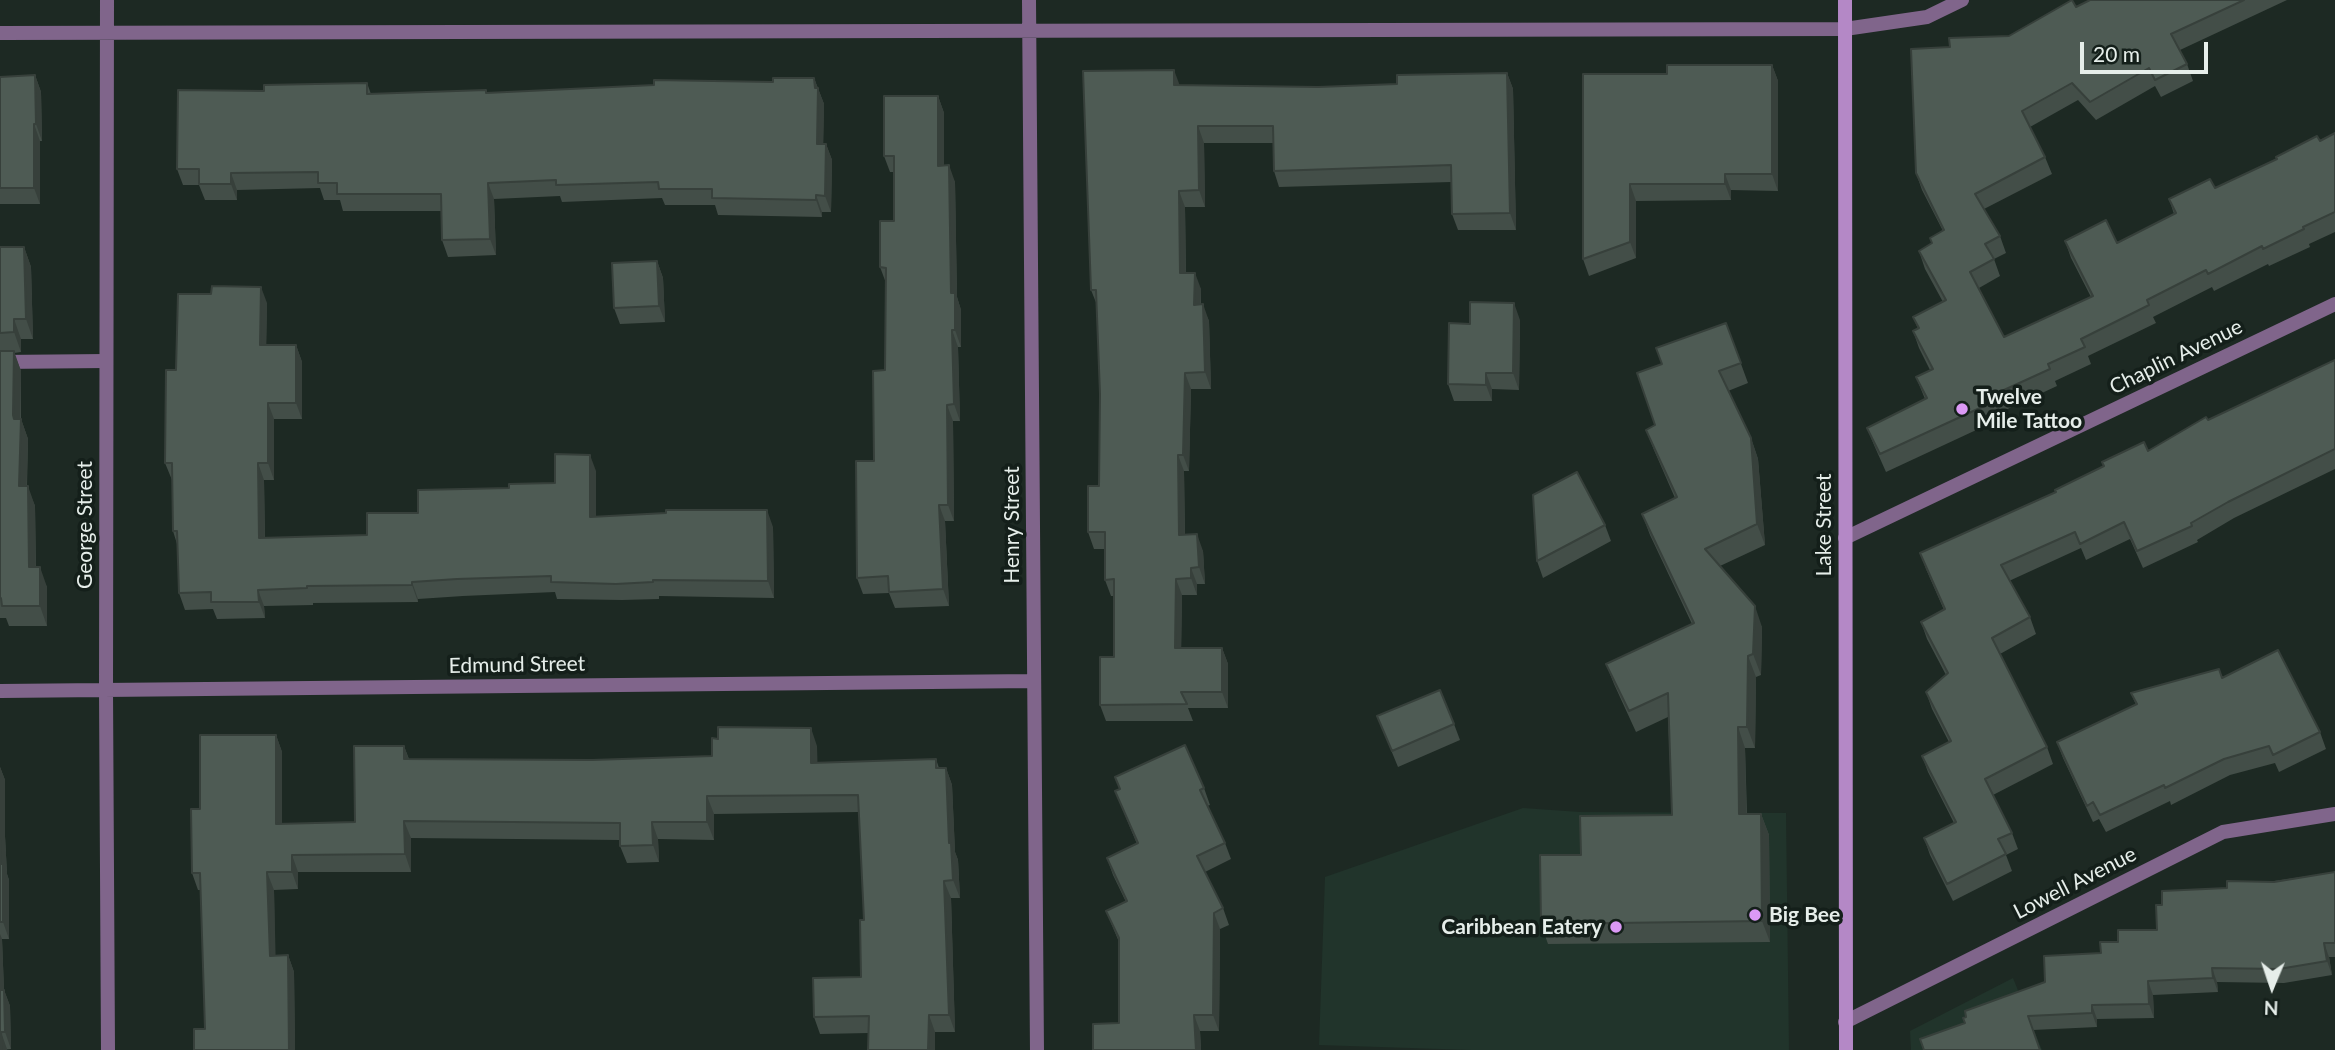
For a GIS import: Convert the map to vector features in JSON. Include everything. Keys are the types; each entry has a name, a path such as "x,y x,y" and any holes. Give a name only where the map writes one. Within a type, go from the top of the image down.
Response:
{"main road":[{"name":"Lake Street","path":"1845,0 1846,1050"}],"street":[{"name":"George Street","path":"107,0 108,1050"},
{"name":"Henry Street","path":"1029,0 1037,1050"},
{"path":"0,33 1845,29 1927,18 1962,0"},
{"name":"Chaplin Avenue","path":"1845,538 2335,304"},
{"path":"0,362 106,361"},
{"name":"Edmund Street","path":"0,691 1034,681"},
{"name":"Lowell Avenue","path":"1845,1022 2223,831 2335,814"}],"shaded area":[{"path":"1523,808 1580,812 1786,813 1789,1050 1471,1050 1319,1045 1325,877"},
{"path":"2013,978 2042,1050 1911,1050 1910,1031"}],"building":[{"path":"2072,0 2076,7 2090,0 2244,0 2171,34 2187,64 2155,80 2149,68 2090,102 2072,83 2022,111 2045,157 1975,194 2000,236 1985,244 1994,259 1970,272 2004,337 2093,296 2065,241 2106,220 2117,243 2176,213 2169,199 2210,179 2215,188 2277,159 2276,157 2317,136 2320,141 2335,133 2335,212 2263,249 2262,246 2208,274 2206,270 2147,300 2149,305 2081,339 2085,347 2048,364 2050,369 1993,395 1995,401 1880,454 1867,428 1927,398 1916,377 1933,369 1913,331 1919,328 1913,317 1946,300 1919,251 1932,243 1930,238 1944,230 1916,173 1911,49 1950,47 1949,38 2009,36"},
{"path":"1667,65 1772,65 1772,174 1725,174 1725,184 1630,184 1630,242 1583,259 1583,74 1667,74"},
{"path":"1174,70 1174,85 1318,87 1397,84 1397,75 1507,73 1510,213 1452,214 1451,165 1274,171 1273,126 1198,126 1199,190 1179,191 1180,273 1195,273 1194,305 1203,304 1205,372 1185,373 1183,455 1178,455 1179,535 1197,534 1199,567 1191,568 1191,578 1176,579 1175,648 1222,648 1222,692 1181,692 1187,704 1100,705 1100,657 1114,657 1114,579 1105,580 1105,532 1088,532 1088,486 1099,486 1100,394 1096,290 1091,290 1083,71"},
{"path":"35,75 34,188 0,188 0,77"},
{"path":"773,78 814,78 815,88 818,88 817,144 826,144 825,196 816,195 816,200 712,198 712,189 659,189 658,182 556,185 556,180 488,183 490,239 442,240 441,194 337,194 337,183 318,183 318,172 231,173 231,184 199,184 199,169 177,169 178,90 264,91 264,85 367,83 367,94 486,90 486,93 654,85 654,80 773,82"},
{"path":"884,96 938,96 938,166 949,165 951,293 955,293 955,330 952,330 954,404 947,405 948,505 939,505 943,589 889,592 888,576 857,578 856,461 874,461 873,371 885,370 886,268 880,267 880,221 894,221 894,156 884,156"},
{"path":"0,247 24,247 26,319 14,319 14,332 0,333"},
{"path":"657,261 659,306 614,308 612,263"},
{"path":"212,286 261,287 260,345 296,345 296,403 268,403 268,463 258,463 259,538 367,535 367,513 418,513 418,490 509,488 509,484 555,483 555,454 590,455 590,517 666,513 666,510 767,510 768,581 653,580 616,584 551,582 551,576 457,579 412,582 412,585 307,586 258,590 259,602 211,602 211,592 179,593 177,531 173,531 172,463 165,463 166,370 176,370 178,294 211,294"},
{"path":"1470,302 1514,303 1513,373 1486,373 1486,385 1448,384 1449,323 1470,324"},
{"path":"1726,323 1741,363 1719,371 1751,438 1757,524 1705,549 1755,606 1753,654 1748,656 1747,727 1738,727 1739,814 1761,814 1762,921 1541,924 1540,855 1581,855 1580,816 1672,815 1668,693 1629,711 1606,664 1694,623 1642,514 1677,497 1646,430 1655,425 1637,373 1662,364 1656,348"},
{"path":"0,351 14,351 13,415 14,419 21,419 19,486 28,486 29,567 40,567 40,606 2,606 0,598"},
{"path":"2335,360 2335,449 2228,502 2191,523 2192,526 2137,551 2124,522 2080,544 2075,532 2001,565 2030,617 1992,638 2047,747 1985,779 2012,833 1998,839 2006,854 1947,884 1924,838 1956,822 1922,756 1951,741 1926,692 1948,673 1921,622 1945,609 1920,553 2056,492 2055,490 2104,466 2102,462 2144,442 2148,451 2206,417 2208,420"},
{"path":"1577,472 1605,525 1537,561 1533,495"},
{"path":"2278,650 2320,732 2273,755 2269,746 2224,759 2165,788 2164,785 2100,815 2093,802 2087,806 2057,742 2137,704 2131,693 2219,669 2222,678"},
{"path":"1440,690 1454,724 1392,751 1377,716"},
{"path":"718,727 811,728 811,763 936,759 936,768 946,768 953,880 944,881 949,1015 929,1015 928,1050 868,1050 869,1016 814,1017 813,978 861,977 860,920 864,920 858,795 707,796 707,822 652,822 653,845 620,846 620,823 404,821 405,854 292,855 292,872 267,872 270,956 288,955 289,1050 194,1050 194,1029 205,1029 200,873 192,873 191,809 200,809 200,735 276,735 276,824 355,822 354,746 404,746 404,759 592,760 712,756 712,738 718,739"},
{"path":"1185,745 1204,788 1200,790 1225,843 1197,856 1223,908 1214,913 1213,1015 1194,1015 1196,1050 1093,1050 1093,1024 1119,1023 1119,938 1106,911 1127,901 1107,858 1138,843 1115,791 1120,789 1115,777"},
{"path":"0,839 3,864 3,922 0,922"},
{"path":"2335,872 2335,943 2324,943 2327,961 2279,969 2212,968 2213,978 2148,981 2149,1004 2092,1005 2092,1013 2028,1016 2040,1050 1924,1050 1920,1039 1965,1023 1965,1011 2045,982 2044,956 2101,953 2100,942 2118,942 2118,930 2157,930 2156,905 2162,905 2162,891 2227,888 2227,881 2274,882"},
{"path":"0,990 4,990 5,1032 1,1032 2,1050 0,1050"}],"place":[{"name":"Twelve Mile Tattoo","path":"1962,409"},
{"name":"Big Bee","path":"1755,915"},
{"name":"Caribbean Eatery","path":"1616,927"}]}
